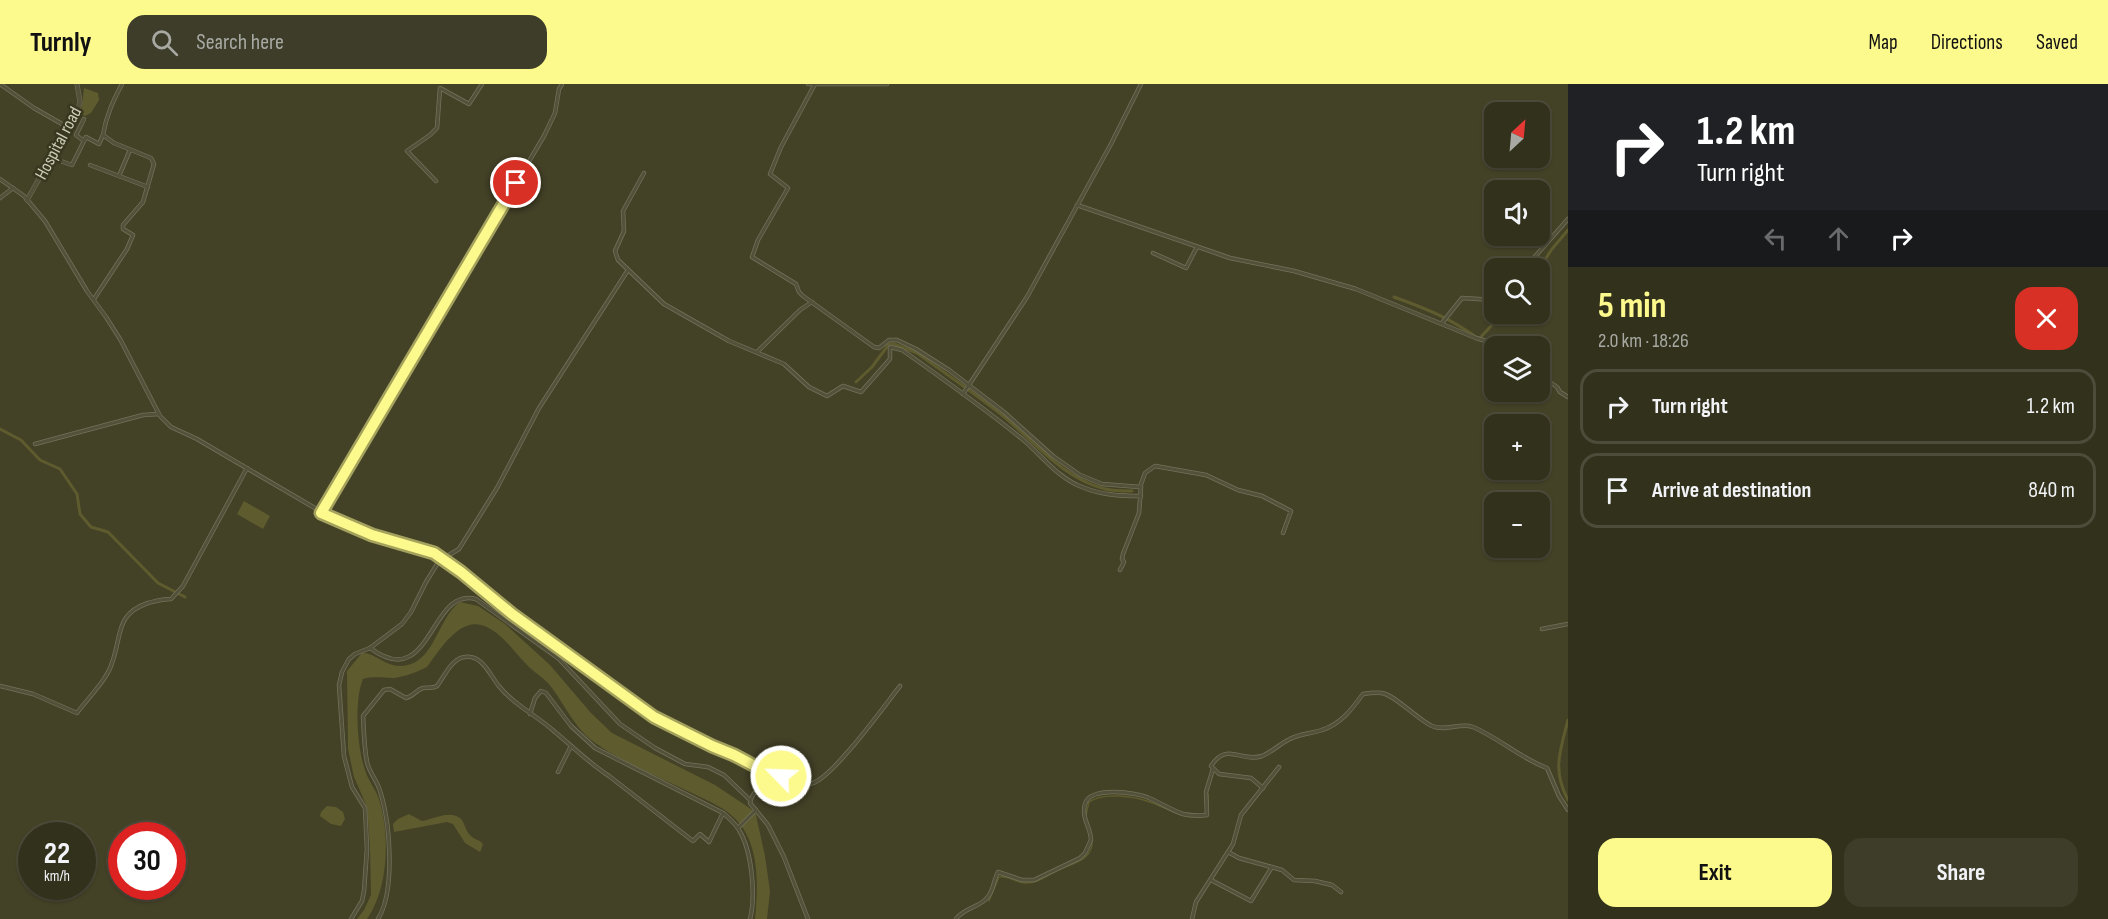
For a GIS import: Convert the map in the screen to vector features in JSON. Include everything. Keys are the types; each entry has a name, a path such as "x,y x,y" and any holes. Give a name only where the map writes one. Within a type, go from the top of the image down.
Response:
{"street":[{"path":"0,84 34,108 69,128"},
{"name":"Hospital road","path":"27,200 78,110 80,102 77,84"},
{"path":"52,158 72,165 86,137 99,144 104,135 105,122 112,102 122,84"},
{"path":"436,181 407,151 436,128 440,88 469,104 482,84"},
{"path":"321,513 544,136 555,113 562,84"},
{"path":"807,84 887,84"},
{"path":"815,84 781,147 770,174 788,188 758,240 752,257 796,284 799,292 874,347 879,348 889,340 897,340 922,352 1004,412 1053,456 1080,475 1102,484 1141,486"},
{"path":"963,394 1015,317 1111,144 1140,84"},
{"path":"84,119 76,135 84,141"},
{"path":"94,299 133,236 123,229 123,225 143,202 154,164 151,158 114,143 104,135"},
{"path":"118,176 130,150"},
{"path":"90,165 148,187"},
{"path":"644,174 623,211 624,231 615,251 618,260 627,270 664,304 729,341 784,364 809,387 827,396 843,386 861,392 890,359 889,350 894,347 902,350 1021,438 1056,471 1080,487 1113,496 1141,496"},
{"path":"0,179 27,200 55,236 87,291 120,339 159,414 171,427 247,468 321,513 372,535 434,553 512,614 654,717 768,773 801,784 814,783 832,768 864,733 900,686"},
{"path":"0,198 13,187"},
{"path":"1077,205 1230,258 1294,271 1356,289 1484,340"},
{"path":"1534,258 1568,219"},
{"path":"1153,253 1186,268 1197,248"},
{"path":"351,919 362,901 366,879 365,808 352,787 346,768 339,685 342,672 349,659 370,648 402,624 442,559 459,549 479,519 539,408 627,270"},
{"path":"1442,323 1462,298 1484,299"},
{"path":"757,352 800,310 812,302"},
{"path":"1550,383 1568,397"},
{"path":"35,444 143,415 159,414"},
{"path":"1120,570 1124,562 1123,554 1139,513 1141,486 1145,473 1155,466 1206,475 1238,490 1262,496 1291,511 1283,533"},
{"path":"0,686 33,694 77,713 107,675 121,625 129,612 137,606 162,599 171,599 183,586 247,468"},
{"path":"370,648 391,657 406,657 423,646 451,604 467,596 476,599 559,659 620,724 668,756 685,764 708,767 724,775 750,800 768,825 784,857 808,919"},
{"path":"1542,629 1568,624"},
{"path":"378,919 387,892 389,838 379,788 368,766 363,716 384,690 390,689 406,698 412,697 418,690 424,688 434,689 459,658 467,656 481,661 512,700 555,731 596,768 693,841 700,834 709,842 723,813"},
{"path":"530,714 537,694 541,691 546,693 571,726 595,748 723,813 738,828 748,851 753,908 750,919"},
{"path":"956,919 962,912 985,900 993,889 998,872 1034,880 1080,858 1091,840 1084,813 1085,803 1089,797 1101,793 1139,796 1186,815 1207,815 1206,792 1213,769 1211,766 1222,754 1262,756 1303,733 1321,731 1349,713 1363,694 1383,693 1428,724 1438,728 1471,726 1530,761 1547,768 1568,810"},
{"path":"558,772 571,746"},
{"path":"1192,919 1196,902 1233,844 1241,815 1279,767"},
{"path":"1213,769 1219,774 1251,778 1263,788"},
{"path":"750,800 768,773"},
{"path":"738,828 756,810"},
{"path":"1228,852 1239,858 1282,870 1294,880 1332,885 1341,892"},
{"path":"1210,880 1251,901 1272,867"}],"shaded area":[{"path":"84,88 98,93 99,100 91,113 85,116 81,114"},
{"path":"244,501 270,516 263,529 237,514"},
{"path":"460,602 478,606 505,624 550,665 591,713 612,733 715,785 751,809 756,815 765,856 770,891 767,919 755,919 757,882 754,856 746,833 739,823 718,806 626,761 590,739 544,679 495,632 473,624 457,631 427,667 393,678 363,679 358,699 360,749 366,774 379,799 383,813 386,844 380,892 367,919 357,919 371,895 370,846 367,807 354,777 348,749 347,671 362,653 396,666 412,664 429,650 452,609"},
{"path":"327,806 336,807 343,812 345,819 341,826 331,824 320,816"},
{"path":"409,814 422,821 447,815 457,816 469,834 483,844 480,852 465,843 453,824 447,822 394,832 393,824"}],"waterway":[{"path":"1546,258 1568,230"},
{"path":"1394,297 1438,315 1479,339 1493,324"},
{"path":"856,382 872,367 889,344 917,353 1002,415 1075,477 1105,489 1132,491"},
{"path":"0,429 21,440 40,460 60,469 77,494 80,514 91,527 108,532 158,583 185,597"},
{"path":"1568,720 1559,760 1560,779 1568,800"},
{"path":"1208,794 1208,810"},
{"path":"1086,815 1089,802 1102,797 1119,796 1143,800 1186,816 1200,817"},
{"path":"989,901 999,877 1022,883 1038,881 1080,861 1089,853 1092,840"}],"route":[{"path":"516,183 468,268 321,513 372,535 434,553 512,614 654,717 768,773 781,776"}]}
